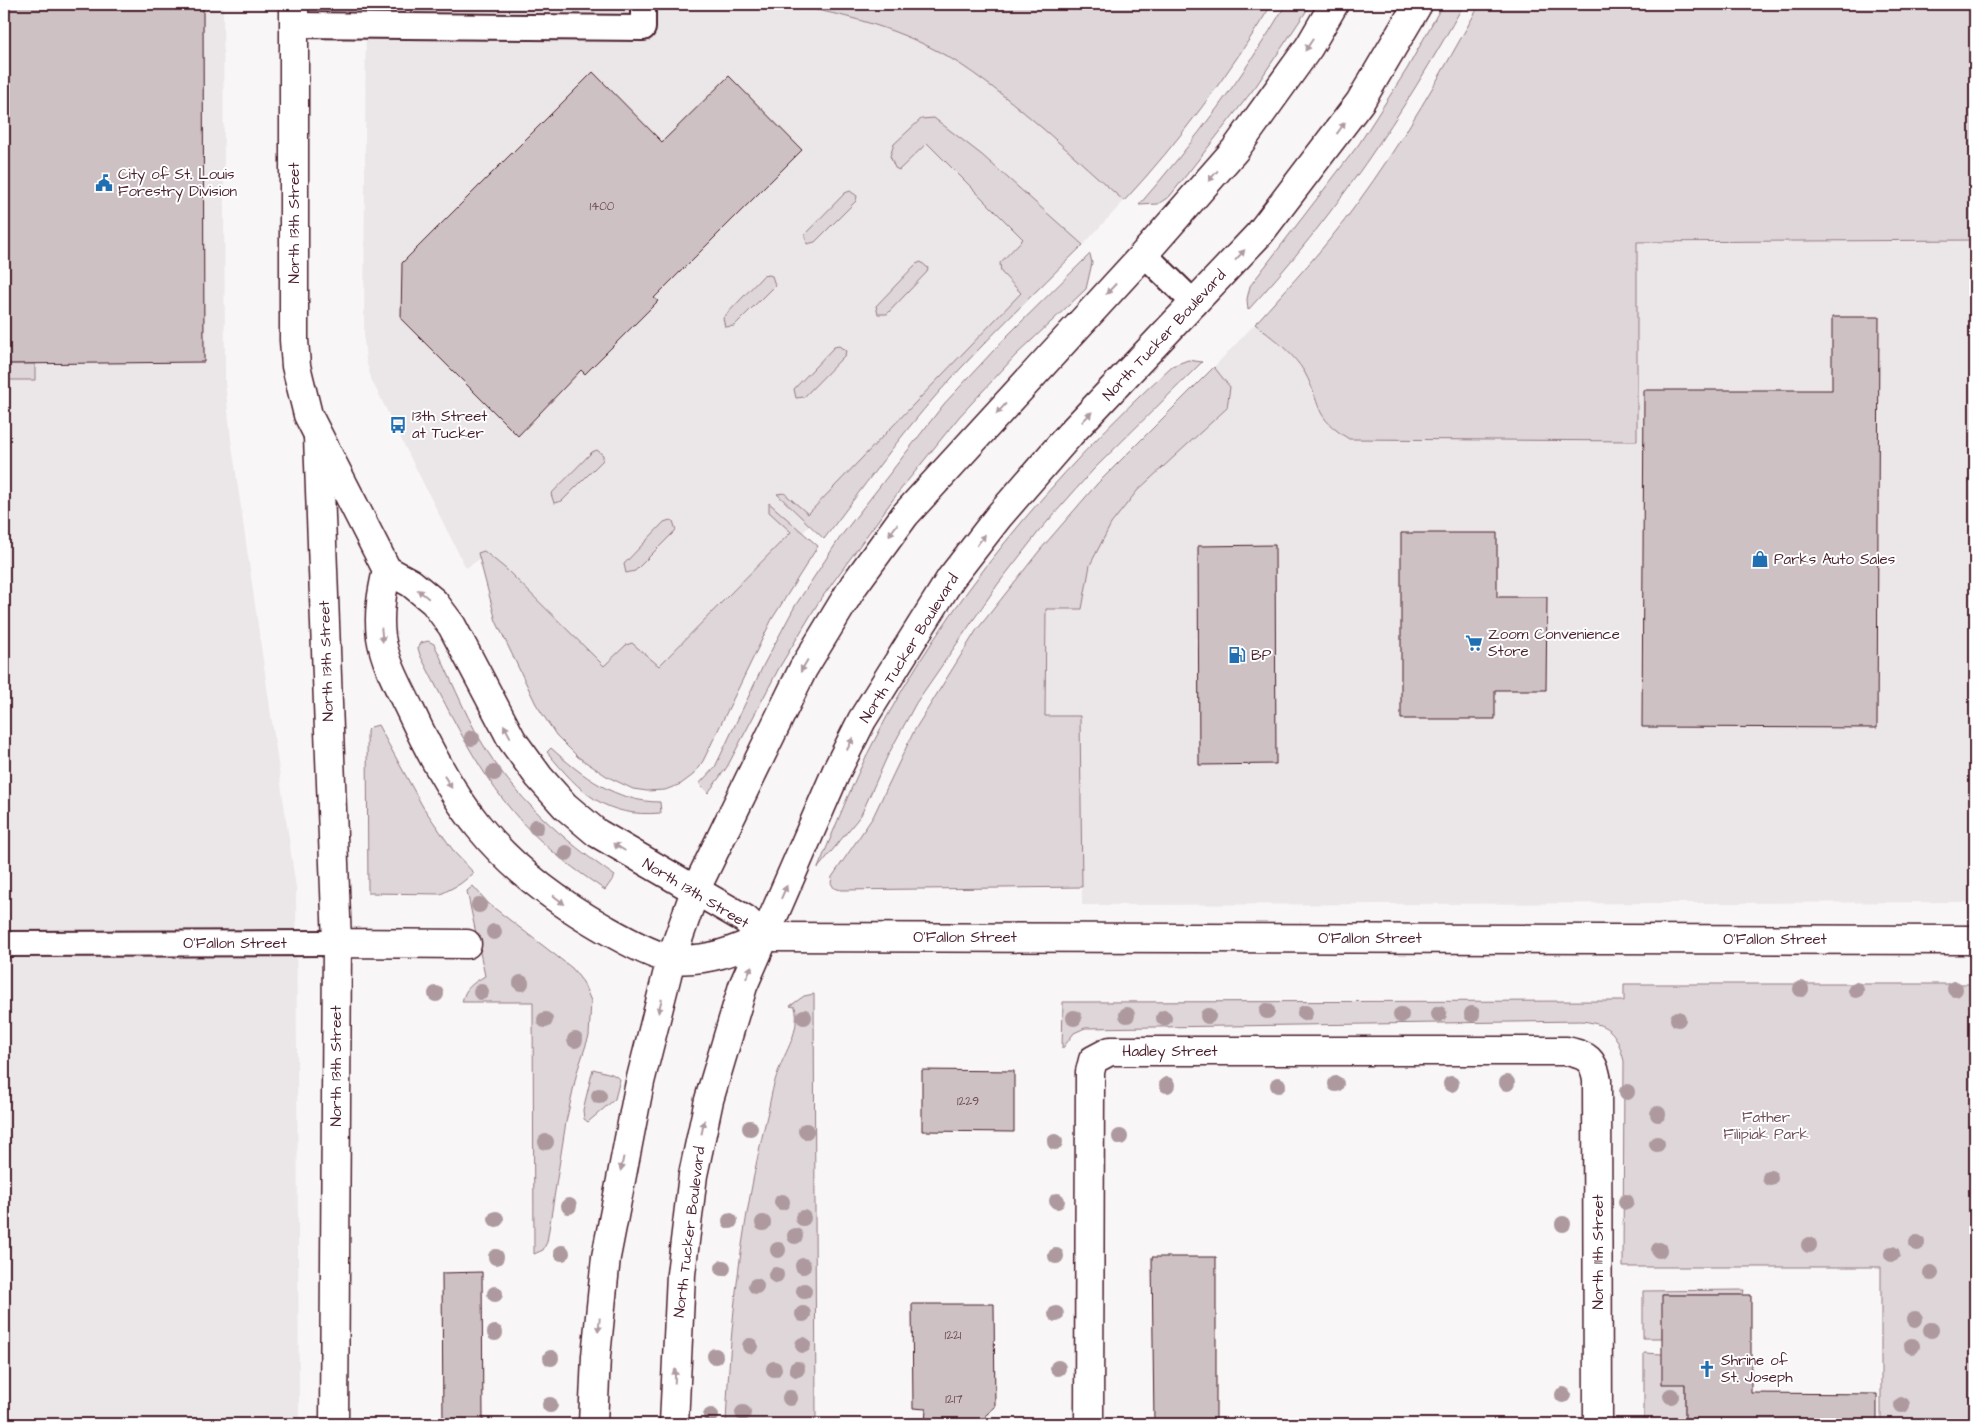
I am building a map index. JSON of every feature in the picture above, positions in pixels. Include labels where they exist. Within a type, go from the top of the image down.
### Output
[{"type":"main road","points":[[593,1424],[596,1356],[606,1257],[640,1082],[671,959],[695,891],[802,669],[854,584],[904,514],[1144,254],[1235,150],[1308,47],[1334,4]]},
{"type":"main road","name":"North Tucker Boulevard","points":[[674,1424],[681,1274],[693,1175],[724,1042],[743,986],[764,937],[837,770],[862,720],[951,578],[1000,516],[1070,434],[1195,304],[1260,233],[1310,170],[1360,102],[1418,4]]},
{"type":"main road","name":"North 13th Street","points":[[294,15],[294,340],[301,391],[318,437],[387,570],[410,583],[434,602],[452,626],[512,740],[539,777],[565,806],[597,832],[745,919],[764,937],[734,951],[697,959],[671,959],[626,941],[562,903],[516,865],[479,828],[448,782],[419,730],[389,668],[381,638],[380,600],[387,570]]},
{"type":"main road","name":"North 13th Street","points":[[318,437],[337,943],[334,1424]]},
{"type":"main road","name":"O'Fallon Street","points":[[764,937],[1975,940]]},
{"type":"main road","name":"O'Fallon Street","points":[[337,943],[467,944]]},
{"type":"main road","name":"Hadley Street","points":[[1089,1424],[1090,1072],[1093,1060],[1101,1054],[1110,1051],[1568,1051],[1584,1055],[1594,1065],[1597,1080]]},
{"type":"main road","name":"North 11th Street","points":[[1597,1080],[1598,1424]]},
{"type":"lane","points":[[294,15],[643,28],[643,4]]},
{"type":"lane","points":[[1144,254],[1195,304]]},
{"type":"lane","name":"O'Fallon Street","points":[[4,944],[337,943]]},
{"type":"shaded area","points":[[4,4],[223,4],[225,383],[231,439],[296,888],[299,1424],[4,1424]]},
{"type":"shaded area","points":[[366,4],[884,4],[1149,174],[1083,245],[998,330],[634,708],[480,559],[466,568],[372,381],[366,360],[364,340]]},
{"type":"shaded area","points":[[1975,240],[1975,902],[1082,905],[1080,716],[1045,716],[1046,609],[1082,609],[1090,565],[1111,524],[1137,491],[1227,408],[1230,386],[1214,367],[1255,324],[1289,352],[1305,373],[1319,411],[1327,423],[1637,441],[1637,243]]},
{"type":"green space","points":[[782,4],[1272,4],[1203,106],[1165,155],[1124,201],[1012,103],[952,59],[906,36],[882,27],[833,13]]},
{"type":"green space","points":[[1286,4],[1311,4],[1256,86],[1170,196],[1158,204],[1139,205],[1236,83]]},
{"type":"green space","points":[[1443,4],[1464,4],[1392,125],[1338,201],[1279,275],[1248,310],[1247,299],[1250,286],[1359,144],[1407,69]]},
{"type":"green space","points":[[1480,4],[1975,4],[1975,240],[1637,242],[1637,441],[1349,439],[1337,431],[1323,416],[1305,373],[1295,358],[1255,324],[1332,236],[1373,181],[1421,106]]},
{"type":"green space","points":[[934,118],[982,155],[1083,245],[992,336],[924,409],[824,539],[777,494],[784,493],[808,514],[1021,293],[1001,272],[1000,263],[1023,239],[927,143],[899,170],[895,168],[890,156],[894,144],[921,119]]},
{"type":"green space","points":[[850,191],[857,196],[856,201],[815,242],[807,244],[805,234],[845,193]]},
{"type":"green space","points":[[1090,254],[1092,263],[1086,289],[1015,356],[959,417],[897,494],[818,603],[779,668],[727,767],[708,793],[699,784],[715,767],[764,664],[795,606],[841,536],[944,404],[1007,336]]},
{"type":"green space","points":[[921,262],[928,268],[927,272],[887,314],[878,314],[876,306],[916,264]]},
{"type":"green space","points":[[763,276],[772,276],[775,285],[734,326],[725,327],[723,318]]},
{"type":"green space","points":[[839,346],[846,351],[845,355],[804,397],[796,398],[794,389],[834,347]]},
{"type":"green space","points":[[1188,360],[1202,362],[1093,470],[1040,530],[998,584],[916,703],[887,757],[861,815],[818,868],[851,789],[873,743],[902,690],[934,639],[969,590],[1045,495],[1086,450],[1172,366]]},
{"type":"green space","points":[[4,364],[35,364],[35,380],[4,380]]},
{"type":"green space","points":[[1214,367],[1230,387],[1227,408],[1137,491],[1111,524],[1090,565],[1082,609],[1046,609],[1045,716],[1080,716],[1082,887],[841,890],[834,888],[831,883],[832,877],[873,817],[914,731],[976,631],[1040,550],[1097,484]]},
{"type":"green space","points":[[597,450],[603,455],[603,460],[562,501],[554,503],[551,494],[592,452]]},
{"type":"green space","points":[[769,503],[818,546],[772,619],[703,761],[693,775],[681,784],[665,790],[647,791],[633,789],[608,777],[578,757],[556,735],[536,704],[496,621],[478,553],[484,551],[506,569],[604,666],[626,645],[632,643],[659,666],[791,532],[769,512]]},
{"type":"green space","points":[[673,521],[676,530],[635,571],[626,573],[624,564],[664,522]]},
{"type":"green space","points":[[428,641],[434,644],[481,741],[508,780],[540,816],[615,876],[605,890],[564,861],[542,842],[504,801],[459,730],[420,655],[418,648],[421,643]]},
{"type":"green space","points":[[378,725],[423,807],[455,853],[474,873],[460,884],[441,894],[368,893],[367,731],[371,727]]},
{"type":"green space","points":[[551,748],[601,786],[629,798],[660,802],[661,813],[624,811],[609,807],[596,800],[583,791],[559,767],[547,752]]},
{"type":"green space","points":[[473,886],[489,904],[572,968],[583,982],[591,1001],[589,1036],[577,1072],[566,1122],[547,1242],[543,1250],[534,1254],[533,1002],[462,1002],[470,986],[485,976],[467,891]]},
{"type":"green space","name":"Father Filipiak Park","points":[[1624,984],[1975,984],[1975,1424],[1881,1424],[1881,1267],[1623,1267],[1624,1061],[1619,1044],[1612,1032],[1600,1025],[1582,1021],[1085,1028],[1074,1033],[1062,1049],[1063,1002],[1624,1001]]},
{"type":"green space","points":[[814,994],[816,1424],[726,1424],[734,1309],[750,1195],[774,1084],[796,1024],[795,1007],[790,1006],[804,996]]},
{"type":"green space","points":[[593,1069],[612,1074],[620,1079],[615,1099],[588,1122],[584,1119],[583,1110]]},
{"type":"green space","points":[[1744,1290],[1743,1295],[1663,1295],[1662,1338],[1643,1338],[1643,1291]]},
{"type":"green space","points":[[1644,1353],[1662,1354],[1685,1384],[1685,1424],[1644,1424]]},
{"type":"building","name":"City of St. Louis Forestry Division","points":[[4,4],[203,4],[204,362],[4,364]]},
{"type":"building","points":[[593,72],[662,142],[729,76],[802,150],[654,298],[658,301],[585,374],[581,370],[518,436],[401,319],[402,263]]},
{"type":"building","name":"Parks Auto Sales","points":[[1832,317],[1879,317],[1877,728],[1642,727],[1644,390],[1832,390]]},
{"type":"building","name":"Zoom Convenience Store","points":[[1401,533],[1497,533],[1497,597],[1547,597],[1546,690],[1495,690],[1495,719],[1401,719]]},
{"type":"building","name":"BP","points":[[1275,545],[1276,764],[1199,765],[1198,546]]},
{"type":"building","points":[[922,1070],[1014,1071],[1014,1132],[922,1131]]},
{"type":"building","points":[[1152,1257],[1216,1257],[1216,1424],[1154,1424]]},
{"type":"building","points":[[482,1272],[483,1424],[443,1424],[442,1273]]},
{"type":"building","name":"Shrine of St. Joseph","points":[[1662,1295],[1751,1295],[1751,1393],[1877,1394],[1877,1424],[1685,1424],[1685,1384],[1662,1384]]},
{"type":"building","points":[[912,1304],[994,1304],[995,1407],[986,1415],[985,1424],[925,1424],[926,1409],[913,1408]]},
{"type":"place","name":"City of St. Louis Forestry Division","points":[[104,183]]},
{"type":"place","name":"13th Street at Tucker","points":[[398,425]]},
{"type":"place","name":"Parks Auto Sales","points":[[1760,559]]},
{"type":"place","name":"Zoom Convenience Store","points":[[1474,643]]},
{"type":"place","name":"BP","points":[[1237,655]]},
{"type":"place","name":"Shrine of St. Joseph","points":[[1707,1369]]}]
